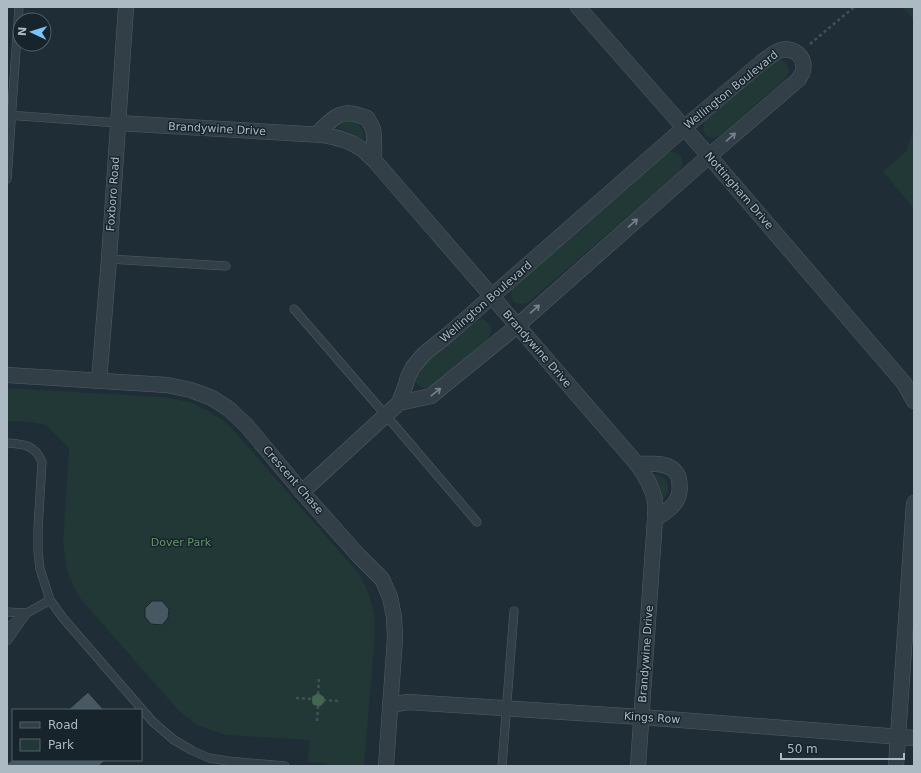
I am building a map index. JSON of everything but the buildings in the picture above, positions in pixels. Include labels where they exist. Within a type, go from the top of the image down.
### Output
[{"type":"street","name":"Foxboro Road","points":[[99,381],[126,7]]},
{"type":"street","name":"Nottingham Drive","points":[[578,7],[898,375],[914,401]]},
{"type":"street","name":"Wellington Boulevard","points":[[302,492],[399,403],[413,367],[424,354],[492,297],[684,128],[762,62],[782,49],[792,50],[799,55],[803,63],[803,71],[799,79],[709,156],[517,326],[431,396],[399,403]]},
{"type":"street","points":[[317,134],[327,123],[335,117],[343,114],[351,112],[367,118],[373,128],[374,160]]},
{"type":"street","name":"Brandywine Drive","points":[[118,123],[317,134],[346,141],[362,149],[374,160],[637,464],[650,486],[655,502],[638,766]]},
{"type":"street","points":[[898,375],[914,376]]},
{"type":"street","name":"Crescent Chase","points":[[7,376],[167,385],[191,390],[212,398],[229,409],[247,426],[302,492],[358,555],[382,579],[390,597],[394,616],[395,638],[386,766]]},
{"type":"street","points":[[637,464],[660,464],[672,468],[679,477],[681,487],[678,500],[670,509],[655,519]]},
{"type":"street","points":[[896,766],[914,503]]},
{"type":"street","name":"Kings Row","points":[[390,705],[408,702],[506,708],[914,738]]},
{"type":"lane","points":[[7,179],[9,115],[19,7]]},
{"type":"lane","points":[[9,115],[118,123]]},
{"type":"lane","points":[[109,259],[226,266]]},
{"type":"lane","points":[[294,309],[477,522]]},
{"type":"lane","points":[[7,443],[22,444],[30,447],[39,454],[42,462],[38,551],[40,569],[50,600],[63,618],[141,709]]},
{"type":"lane","points":[[7,624],[50,600]]},
{"type":"lane","points":[[502,766],[514,611]]},
{"type":"lane","points":[[7,612],[27,613]]},
{"type":"lane","points":[[7,616],[27,613]]},
{"type":"lane","points":[[7,620],[27,613]]},
{"type":"lane","points":[[7,628],[27,613]]},
{"type":"lane","points":[[7,641],[27,613]]},
{"type":"lane","points":[[142,710],[152,722],[174,740],[192,751],[209,758],[285,766]]},
{"type":"path","points":[[808,45],[854,7]]},
{"type":"path","points":[[318,694],[319,678]]},
{"type":"path","points":[[313,699],[316,694],[318,694]]},
{"type":"path","points":[[318,694],[322,695],[324,699],[323,702],[318,705]]},
{"type":"path","points":[[296,698],[313,699]]},
{"type":"path","points":[[313,699],[314,703],[318,705]]},
{"type":"path","points":[[323,700],[339,701]]},
{"type":"path","points":[[316,721],[318,705]]},
{"type":"green space","points":[[902,7],[914,7],[914,20]]},
{"type":"green space","points":[[775,59],[779,59],[788,65],[789,68],[785,79],[720,135],[711,138],[708,137],[703,127],[706,118]]},
{"type":"green space","points":[[352,121],[358,124],[363,130],[363,139],[339,128],[339,126],[344,123]]},
{"type":"green space","points":[[914,128],[914,209],[883,171],[906,152]]},
{"type":"green space","points":[[668,152],[677,153],[681,158],[682,164],[679,172],[529,302],[521,304],[514,302],[511,296],[512,288]]},
{"type":"green space","points":[[477,319],[485,320],[490,325],[491,332],[487,339],[432,386],[422,388],[418,385],[415,381],[418,369]]},
{"type":"green space","name":"Dover Park","points":[[7,388],[162,397],[190,402],[210,412],[229,425],[359,574],[369,594],[374,613],[375,632],[364,766],[327,766],[327,763],[308,762],[310,740],[226,735],[197,725],[179,711],[79,597],[67,571],[63,542],[69,448],[46,425],[31,422],[7,421]]},
{"type":"green space","points":[[654,474],[664,478],[668,484],[667,493],[661,501],[652,476]]}]
